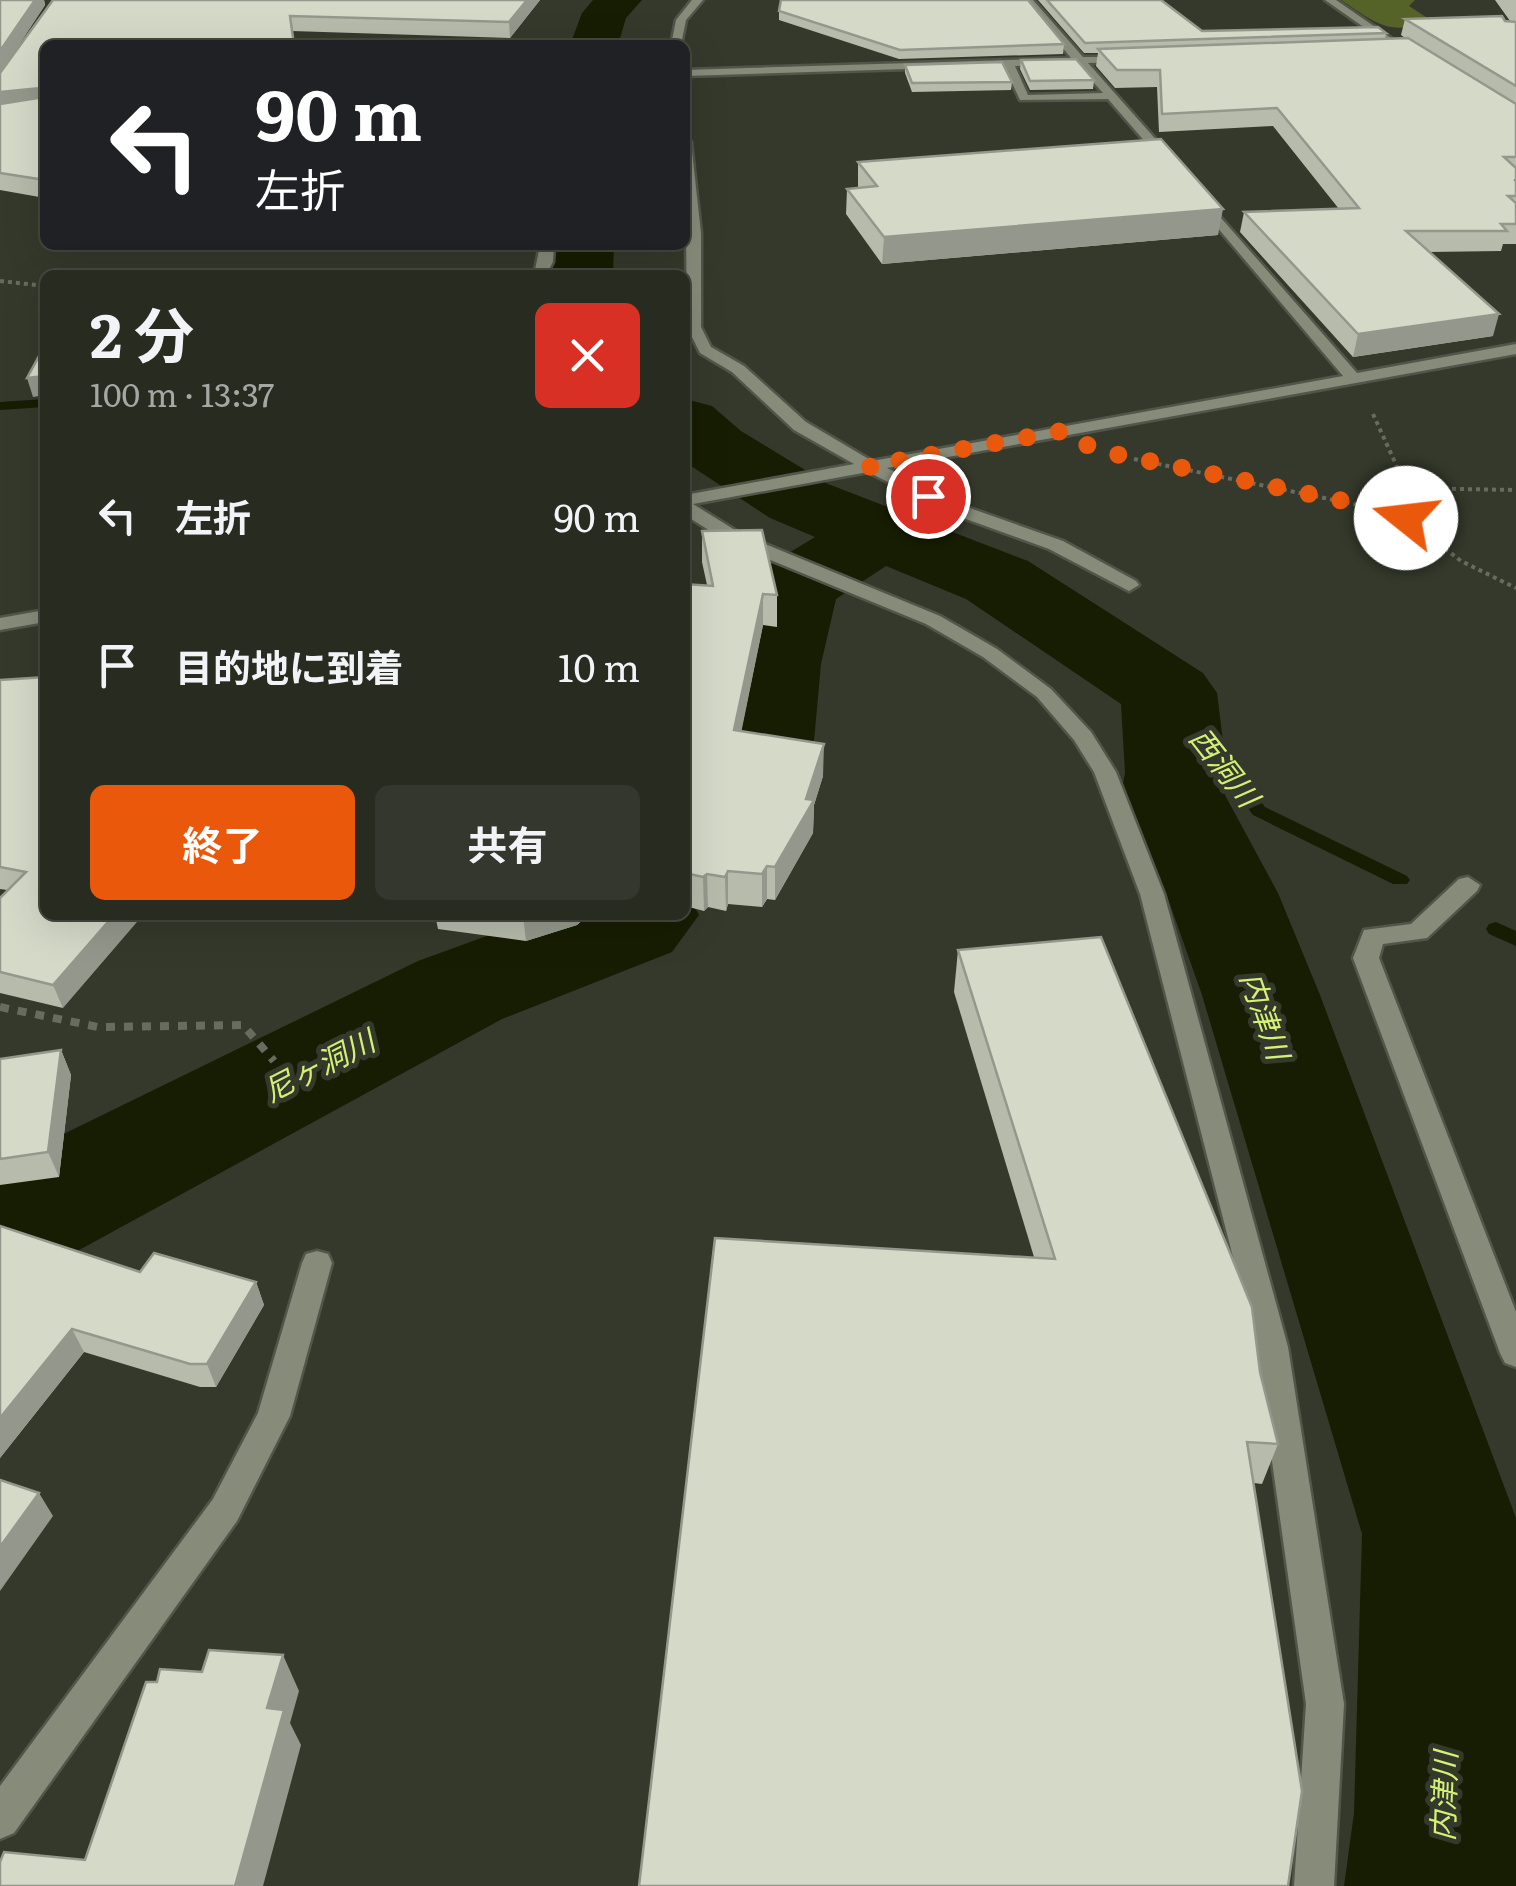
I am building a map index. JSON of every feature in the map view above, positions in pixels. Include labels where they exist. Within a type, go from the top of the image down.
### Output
[{"type":"street","points":[[676,40],[684,12],[698,0]]},
{"type":"street","points":[[1028,0],[1076,60],[1114,96],[1176,170]]},
{"type":"street","points":[[1330,0],[1415,55]]},
{"type":"street","points":[[1383,50],[1402,49]]},
{"type":"street","points":[[690,73],[1153,58]]},
{"type":"street","points":[[1008,63],[1024,98],[1114,96]]},
{"type":"street","points":[[1189,185],[1348,378]]},
{"type":"street","points":[[690,193],[694,327],[705,350],[738,369],[800,426],[869,466],[958,510],[1056,545],[1130,585]]},
{"type":"street","points":[[690,503],[869,466],[1516,349]]},
{"type":"street","points":[[690,507],[736,539],[933,620],[990,653],[1044,692],[1083,737],[1105,772],[1152,894],[1272,1347],[1325,1704],[1314,1886]]},
{"type":"street","points":[[0,624],[40,617]]},
{"type":"street","points":[[1468,885],[1418,932],[1373,936],[1366,958],[1516,1353]]},
{"type":"street","points":[[0,1820],[226,1510],[274,1416],[317,1263]]},
{"type":"path","points":[[0,281],[40,285]]},
{"type":"path","points":[[1348,378],[1368,403],[1404,488],[1410,508],[1406,518],[1461,561],[1516,588]]},
{"type":"path","points":[[1062,431],[1078,442],[1178,470],[1407,514]]},
{"type":"path","points":[[1404,488],[1516,490]]},
{"type":"path","points":[[0,1007],[98,1027],[243,1025],[274,1062]]},
{"type":"green space","points":[[1341,0],[1415,0],[1409,6],[1429,19],[1404,27],[1383,25]]},
{"type":"building","points":[[0,0],[35,0],[0,51]]},
{"type":"building","points":[[53,0],[527,0],[509,22],[290,16],[293,40],[40,40],[40,88],[0,92],[0,73]]},
{"type":"building","points":[[781,0],[1028,0],[1064,44],[900,50],[779,11]]},
{"type":"building","points":[[1047,0],[1161,0],[1202,31],[1378,27],[1386,33],[1085,43]]},
{"type":"building","points":[[1502,16],[1505,21],[1516,22],[1516,86],[1405,19]]},
{"type":"building","points":[[1408,38],[1516,104],[1516,157],[1504,157],[1516,168],[1516,196],[1508,196],[1516,203],[1516,224],[1501,224],[1507,231],[1406,231],[1499,314],[1358,334],[1244,212],[1359,208],[1277,108],[1162,114],[1160,70],[1117,70],[1098,49]]},
{"type":"building","points":[[1076,59],[1094,80],[1030,81],[1021,60]]},
{"type":"building","points":[[1002,62],[1012,82],[912,83],[905,65]]},
{"type":"building","points":[[40,98],[40,179],[0,173],[0,104]]},
{"type":"building","points":[[1161,139],[1223,209],[884,237],[847,189],[877,186],[858,162]]},
{"type":"building","points":[[40,354],[40,377],[27,378]]},
{"type":"building","points":[[762,530],[777,595],[763,594],[734,730],[824,744],[806,799],[814,800],[775,867],[767,866],[762,874],[728,871],[725,877],[690,874],[690,584],[713,586],[702,531]]},
{"type":"building","points":[[40,677],[40,920],[110,920],[53,985],[0,972],[0,898],[26,872],[0,867],[0,680]]},
{"type":"building","points":[[1101,937],[1252,1307],[1260,1372],[1278,1444],[1247,1442],[1302,1791],[1288,1886],[639,1886],[715,1238],[1055,1259],[958,950]]},
{"type":"building","points":[[61,1050],[48,1152],[0,1159],[0,1059]]},
{"type":"building","points":[[0,1226],[140,1272],[154,1253],[256,1282],[207,1364],[190,1364],[72,1329],[0,1418]]},
{"type":"building","points":[[0,1480],[39,1493],[0,1547]]},
{"type":"building","points":[[209,1650],[283,1655],[267,1708],[284,1710],[235,1886],[0,1886],[4,1852],[85,1860],[146,1682],[157,1682],[160,1669],[202,1672]]},
{"type":"waterway","name":"内津川","points":[[596,40],[605,13],[620,0]]},
{"type":"waterway","name":"内津川","points":[[581,270],[583,250]]},
{"type":"waterway","points":[[0,406],[40,403]]},
{"type":"waterway","name":"内津川","points":[[690,426],[714,447],[799,501],[997,580],[1169,693],[1176,773],[1173,795],[1222,893],[1261,995],[1273,1041],[1323,1169],[1442,1534],[1444,1813],[1437,1886]]},
{"type":"waterway","name":"尼ヶ洞川","points":[[690,867],[761,763],[774,664],[795,587],[878,534]]},
{"type":"waterway","name":"西洞川","points":[[1169,693],[1259,811],[1400,880]]},
{"type":"waterway","name":"尼ヶ洞川","points":[[0,1228],[460,990],[638,920]]},
{"type":"waterway","name":"西洞川","points":[[1496,929],[1516,939]]},
{"type":"route","points":[[928,496],[869,466],[1062,431],[1078,442],[1178,470],[1407,514],[1406,518]]}]
